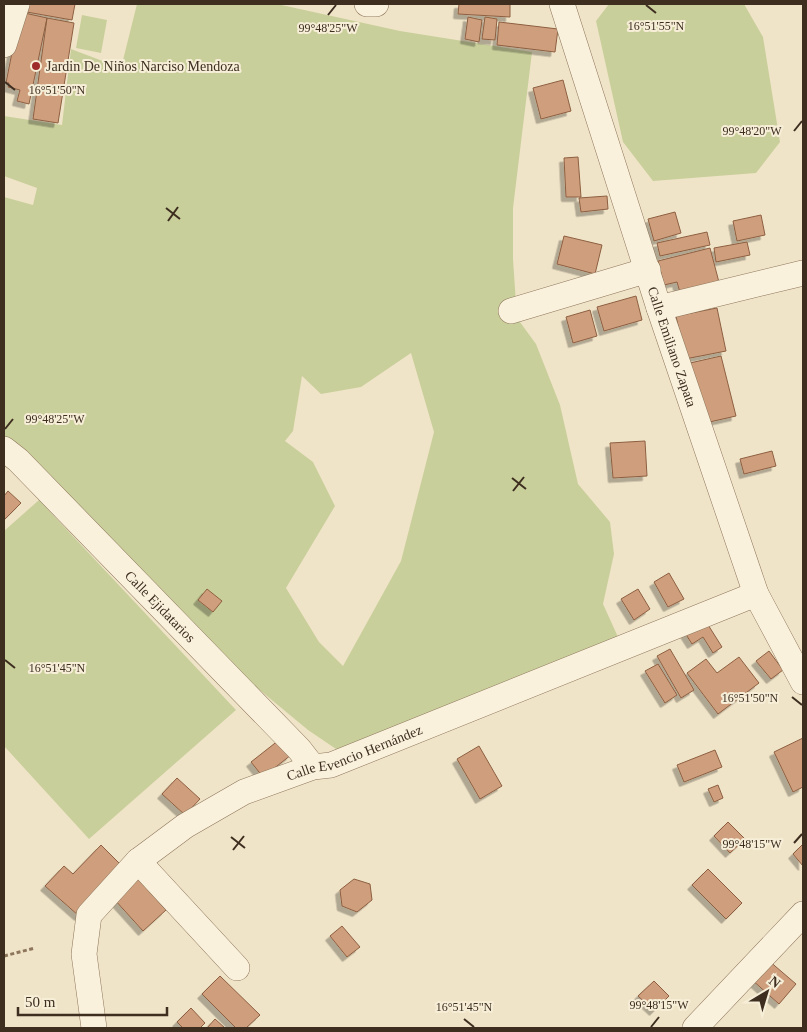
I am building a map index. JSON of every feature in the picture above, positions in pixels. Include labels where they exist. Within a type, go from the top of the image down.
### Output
[{"type":"street","points":[[4,45],[17,4]]},
{"type":"street","points":[[367,4],[376,4]]},
{"type":"street","name":"Calle Emiliano Zapata","points":[[562,4],[659,308],[756,594],[803,682]]},
{"type":"street","points":[[511,311],[648,270]]},
{"type":"street","points":[[659,308],[803,272]]},
{"type":"street","name":"Calle Ejidatarios","points":[[4,449],[25,467],[299,749],[313,767]]},
{"type":"street","name":"Calle Evencio Hernández","points":[[94,1028],[84,954],[89,916],[138,861],[185,826],[244,792],[313,767],[331,764],[756,594]]},
{"type":"street","points":[[138,861],[237,968]]},
{"type":"street","points":[[695,1028],[803,914]]},
{"type":"path","points":[[4,956],[35,948]]},
{"type":"green space","points":[[137,4],[277,4],[400,31],[532,52],[513,208],[513,259],[517,318],[536,344],[560,405],[578,484],[610,522],[614,554],[603,604],[618,637],[339,751],[308,730],[227,663],[4,440],[4,197],[33,205],[37,188],[4,176],[4,116],[62,125],[71,49],[121,68]],"holes":[[[411,353],[434,432],[401,561],[343,666],[319,642],[286,588],[335,506],[313,462],[285,441],[293,431],[302,376],[321,394],[361,387]]]},
{"type":"green space","points":[[609,4],[744,4],[763,37],[780,142],[756,173],[653,181],[623,142],[596,21]]},
{"type":"green space","points":[[82,15],[107,20],[101,53],[76,48]]},
{"type":"green space","points":[[39,500],[236,710],[89,839],[4,746],[4,531]]},
{"type":"building","points":[[22,4],[75,4],[72,20],[21,11]]},
{"type":"building","points":[[459,4],[510,4],[510,17],[458,14]]},
{"type":"building","points":[[20,12],[47,18],[29,104],[17,101],[20,90],[8,87],[9,83],[6,83]]},
{"type":"building","points":[[468,17],[482,20],[479,42],[465,39]]},
{"type":"building","points":[[485,17],[497,19],[495,40],[482,39]]},
{"type":"building","points":[[47,18],[74,23],[58,123],[33,119]]},
{"type":"building","points":[[499,22],[558,29],[555,52],[497,45]]},
{"type":"building","points":[[563,80],[571,111],[541,119],[533,88]]},
{"type":"building","points":[[578,157],[581,197],[566,197],[564,158]]},
{"type":"building","points":[[607,196],[608,209],[581,212],[579,198]]},
{"type":"building","points":[[675,212],[681,233],[654,241],[648,219]]},
{"type":"building","points":[[761,215],[765,235],[737,241],[733,221]]},
{"type":"building","points":[[707,232],[710,245],[660,256],[657,243]]},
{"type":"building","points":[[564,236],[602,245],[595,274],[557,264]]},
{"type":"building","points":[[747,242],[750,255],[716,262],[714,248]]},
{"type":"building","points":[[710,248],[720,286],[681,296],[677,282],[664,285],[658,261]]},
{"type":"building","points":[[636,296],[642,320],[604,331],[597,307]]},
{"type":"building","points":[[717,308],[726,351],[685,359],[676,316]]},
{"type":"building","points":[[590,310],[597,336],[573,343],[566,317]]},
{"type":"building","points":[[721,356],[736,416],[705,423],[690,363]]},
{"type":"building","points":[[645,441],[647,476],[613,478],[610,443]]},
{"type":"building","points":[[772,451],[776,466],[744,474],[740,459]]},
{"type":"building","points":[[8,491],[21,503],[4,520],[4,496]]},
{"type":"building","points":[[669,573],[684,599],[668,607],[654,582]]},
{"type":"building","points":[[207,589],[222,601],[213,612],[198,600]]},
{"type":"building","points":[[638,589],[650,609],[634,620],[621,599]]},
{"type":"building","points":[[705,620],[722,647],[713,653],[703,637],[692,644],[685,633]]},
{"type":"building","points":[[670,649],[694,690],[681,698],[657,656]]},
{"type":"building","points":[[769,651],[783,670],[771,679],[756,661]]},
{"type":"building","points":[[739,657],[759,683],[718,714],[687,673],[706,659],[717,673]]},
{"type":"building","points":[[658,664],[677,695],[665,703],[645,671]]},
{"type":"building","points":[[803,738],[803,787],[793,792],[774,752]]},
{"type":"building","points":[[279,740],[291,755],[263,777],[251,762]]},
{"type":"building","points":[[479,746],[502,786],[480,799],[457,759]]},
{"type":"building","points":[[715,750],[722,767],[684,782],[677,765]]},
{"type":"building","points":[[177,778],[200,799],[185,815],[162,794]]},
{"type":"building","points":[[718,785],[723,798],[714,802],[708,789]]},
{"type":"building","points":[[728,822],[745,839],[730,853],[714,836]]},
{"type":"building","points":[[803,844],[803,866],[793,854]]},
{"type":"building","points":[[101,845],[125,869],[79,916],[45,886],[64,866],[73,874]]},
{"type":"building","points":[[708,869],[742,903],[726,919],[692,885]]},
{"type":"building","points":[[137,878],[166,910],[143,931],[114,899]]},
{"type":"building","points":[[354,879],[370,884],[372,900],[357,912],[342,906],[340,890]]},
{"type":"building","points":[[342,926],[360,947],[347,957],[330,936]]},
{"type":"building","points":[[768,960],[796,984],[779,1004],[751,979]]},
{"type":"building","points":[[220,976],[260,1015],[246,1028],[236,1028],[202,994]]},
{"type":"building","points":[[654,981],[669,996],[654,1011],[638,996]]},
{"type":"building","points":[[191,1008],[205,1023],[200,1028],[183,1028],[177,1022]]},
{"type":"building","points":[[215,1019],[225,1028],[207,1028]]},
{"type":"place","name":"Jardin De Niños Narciso Mendoza","points":[[36,66]]}]
